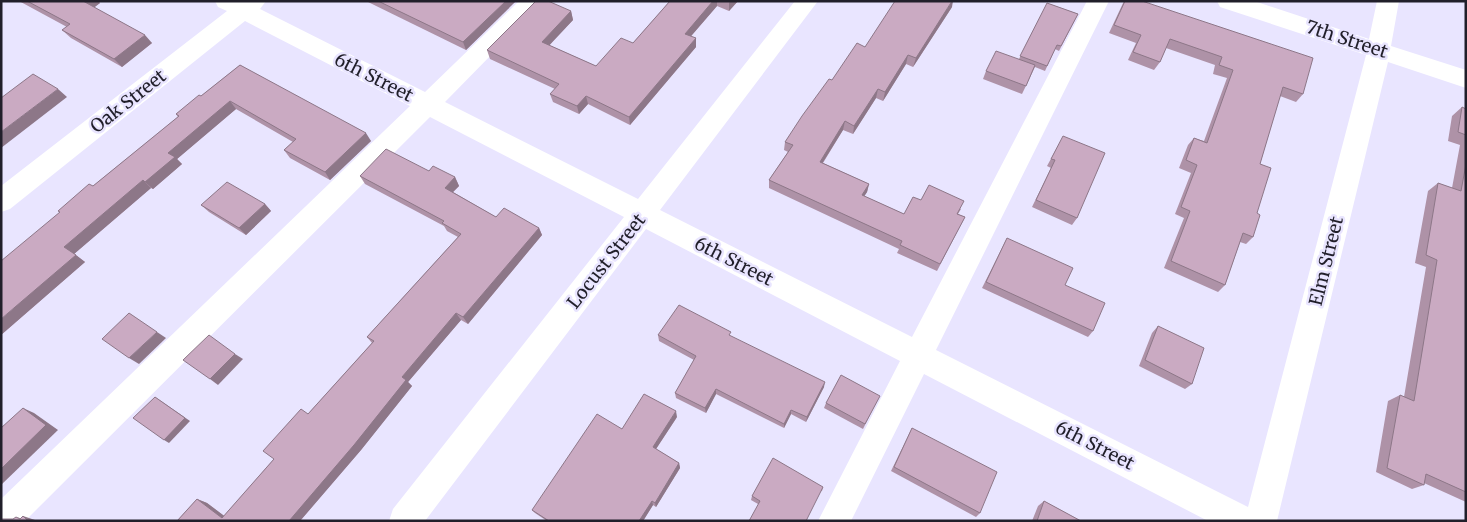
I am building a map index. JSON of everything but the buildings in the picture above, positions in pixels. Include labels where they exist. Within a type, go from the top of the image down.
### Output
[{"type":"street","points":[[2,521],[533,1]]},
{"type":"street","name":"Locust Street","points":[[405,521],[806,1]]},
{"type":"street","points":[[834,521],[1098,1]]},
{"type":"street","name":"7th Street","points":[[1228,1],[1466,79]]},
{"type":"street","name":"Elm Street","points":[[1261,521],[1379,50],[1388,1]]},
{"type":"street","name":"6th Street","points":[[242,4],[427,104],[1242,521]]},
{"type":"street","name":"Oak Street","points":[[1,201],[242,4]]}]
